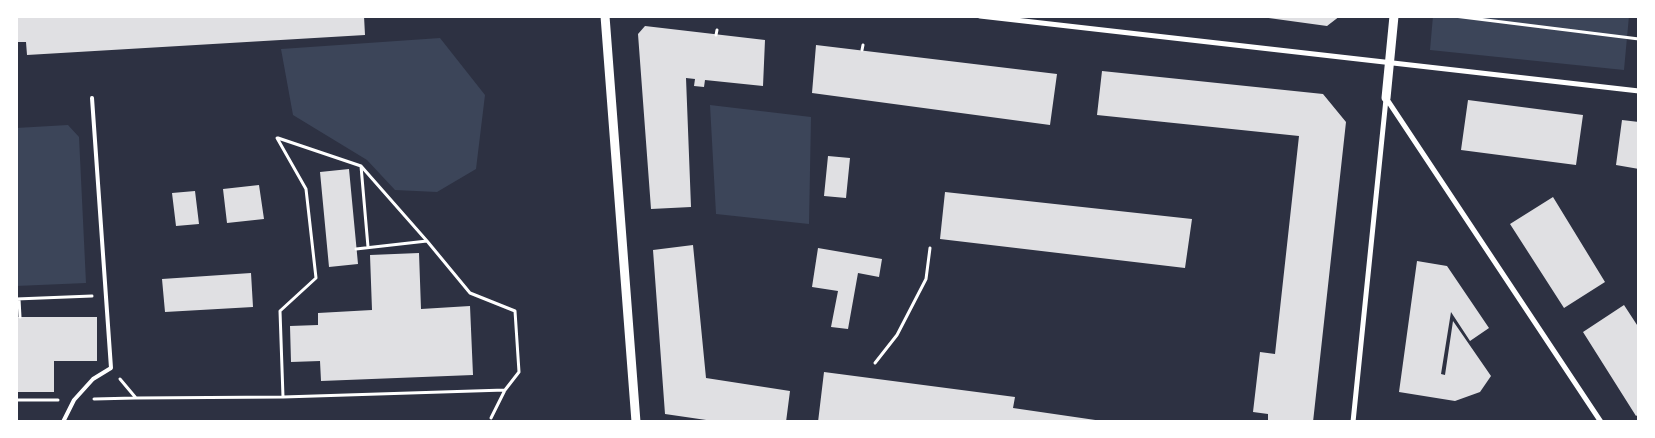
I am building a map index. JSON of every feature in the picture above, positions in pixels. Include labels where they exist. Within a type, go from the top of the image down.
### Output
[{"type":"street","points":[[605,16],[636,422]]},
{"type":"street","points":[[980,16],[1639,91]]},
{"type":"street","points":[[1353,422],[1394,16]]},
{"type":"street","points":[[1386,98],[1601,422]]},
{"type":"lane","points":[[63,422],[74,400],[93,379],[111,368],[92,98]]},
{"type":"path","points":[[1454,16],[1639,39]]},
{"type":"path","points":[[716,35],[717,30]]},
{"type":"path","points":[[862,50],[863,45]]},
{"type":"path","points":[[283,397],[280,311],[316,278],[306,189],[277,138],[361,166],[470,292],[515,311],[519,372],[505,390],[491,418]]},
{"type":"path","points":[[361,166],[368,247]]},
{"type":"path","points":[[356,249],[427,241]]},
{"type":"path","points":[[875,363],[898,335],[926,279],[930,248]]},
{"type":"path","points":[[20,317],[18,299],[106,296]]},
{"type":"path","points":[[111,368],[136,398],[283,397],[505,390]]},
{"type":"shaded area","points":[[1433,16],[1629,16],[1624,70],[1430,50]]},
{"type":"shaded area","points":[[440,38],[485,95],[476,169],[437,192],[395,190],[367,160],[293,115],[281,49]]},
{"type":"shaded area","points":[[710,105],[811,117],[809,224],[716,214]]},
{"type":"shaded area","points":[[68,125],[79,137],[86,283],[16,286],[16,128]]},
{"type":"building","points":[[16,16],[364,16],[365,35],[27,55],[26,42],[16,42]]},
{"type":"building","points":[[1254,16],[1340,16],[1327,26]]},
{"type":"building","points":[[645,26],[765,40],[763,86],[705,80],[704,87],[694,86],[695,79],[686,78],[691,207],[651,209],[638,34]]},
{"type":"building","points":[[816,45],[1057,74],[1050,125],[812,93]]},
{"type":"building","points":[[1102,71],[1323,94],[1346,122],[1313,422],[1268,422],[1268,414],[1253,412],[1260,352],[1275,354],[1299,136],[1097,115]]},
{"type":"building","points":[[1468,100],[1583,115],[1576,165],[1461,150]]},
{"type":"building","points":[[1622,120],[1639,122],[1639,169],[1616,165]]},
{"type":"building","points":[[828,156],[850,158],[846,198],[824,196]]},
{"type":"building","points":[[349,169],[358,264],[329,267],[320,172]]},
{"type":"building","points":[[259,185],[264,219],[227,223],[223,189]]},
{"type":"building","points":[[195,191],[199,224],[176,226],[172,193]]},
{"type":"building","points":[[945,192],[1192,219],[1185,268],[940,239]]},
{"type":"building","points":[[1553,197],[1605,282],[1564,308],[1510,224]]},
{"type":"building","points":[[693,245],[706,378],[790,391],[786,422],[720,422],[665,414],[653,250]]},
{"type":"building","points":[[818,248],[882,259],[879,277],[858,273],[848,329],[831,327],[838,291],[812,287]]},
{"type":"building","points":[[419,253],[421,309],[470,306],[473,375],[321,381],[320,361],[291,362],[290,326],[318,325],[318,313],[372,310],[370,255]]},
{"type":"building","points":[[1417,261],[1447,266],[1489,328],[1470,341],[1451,312],[1441,374],[1445,375],[1453,321],[1491,376],[1480,392],[1455,401],[1399,392]]},
{"type":"building","points":[[251,273],[253,307],[165,312],[162,279]]},
{"type":"building","points":[[1624,305],[1639,328],[1639,414],[1636,416],[1583,332]]},
{"type":"building","points":[[16,317],[97,317],[97,361],[54,361],[54,392],[16,392]]},
{"type":"building","points":[[824,372],[1015,397],[1013,408],[1109,422],[818,422]]}]
